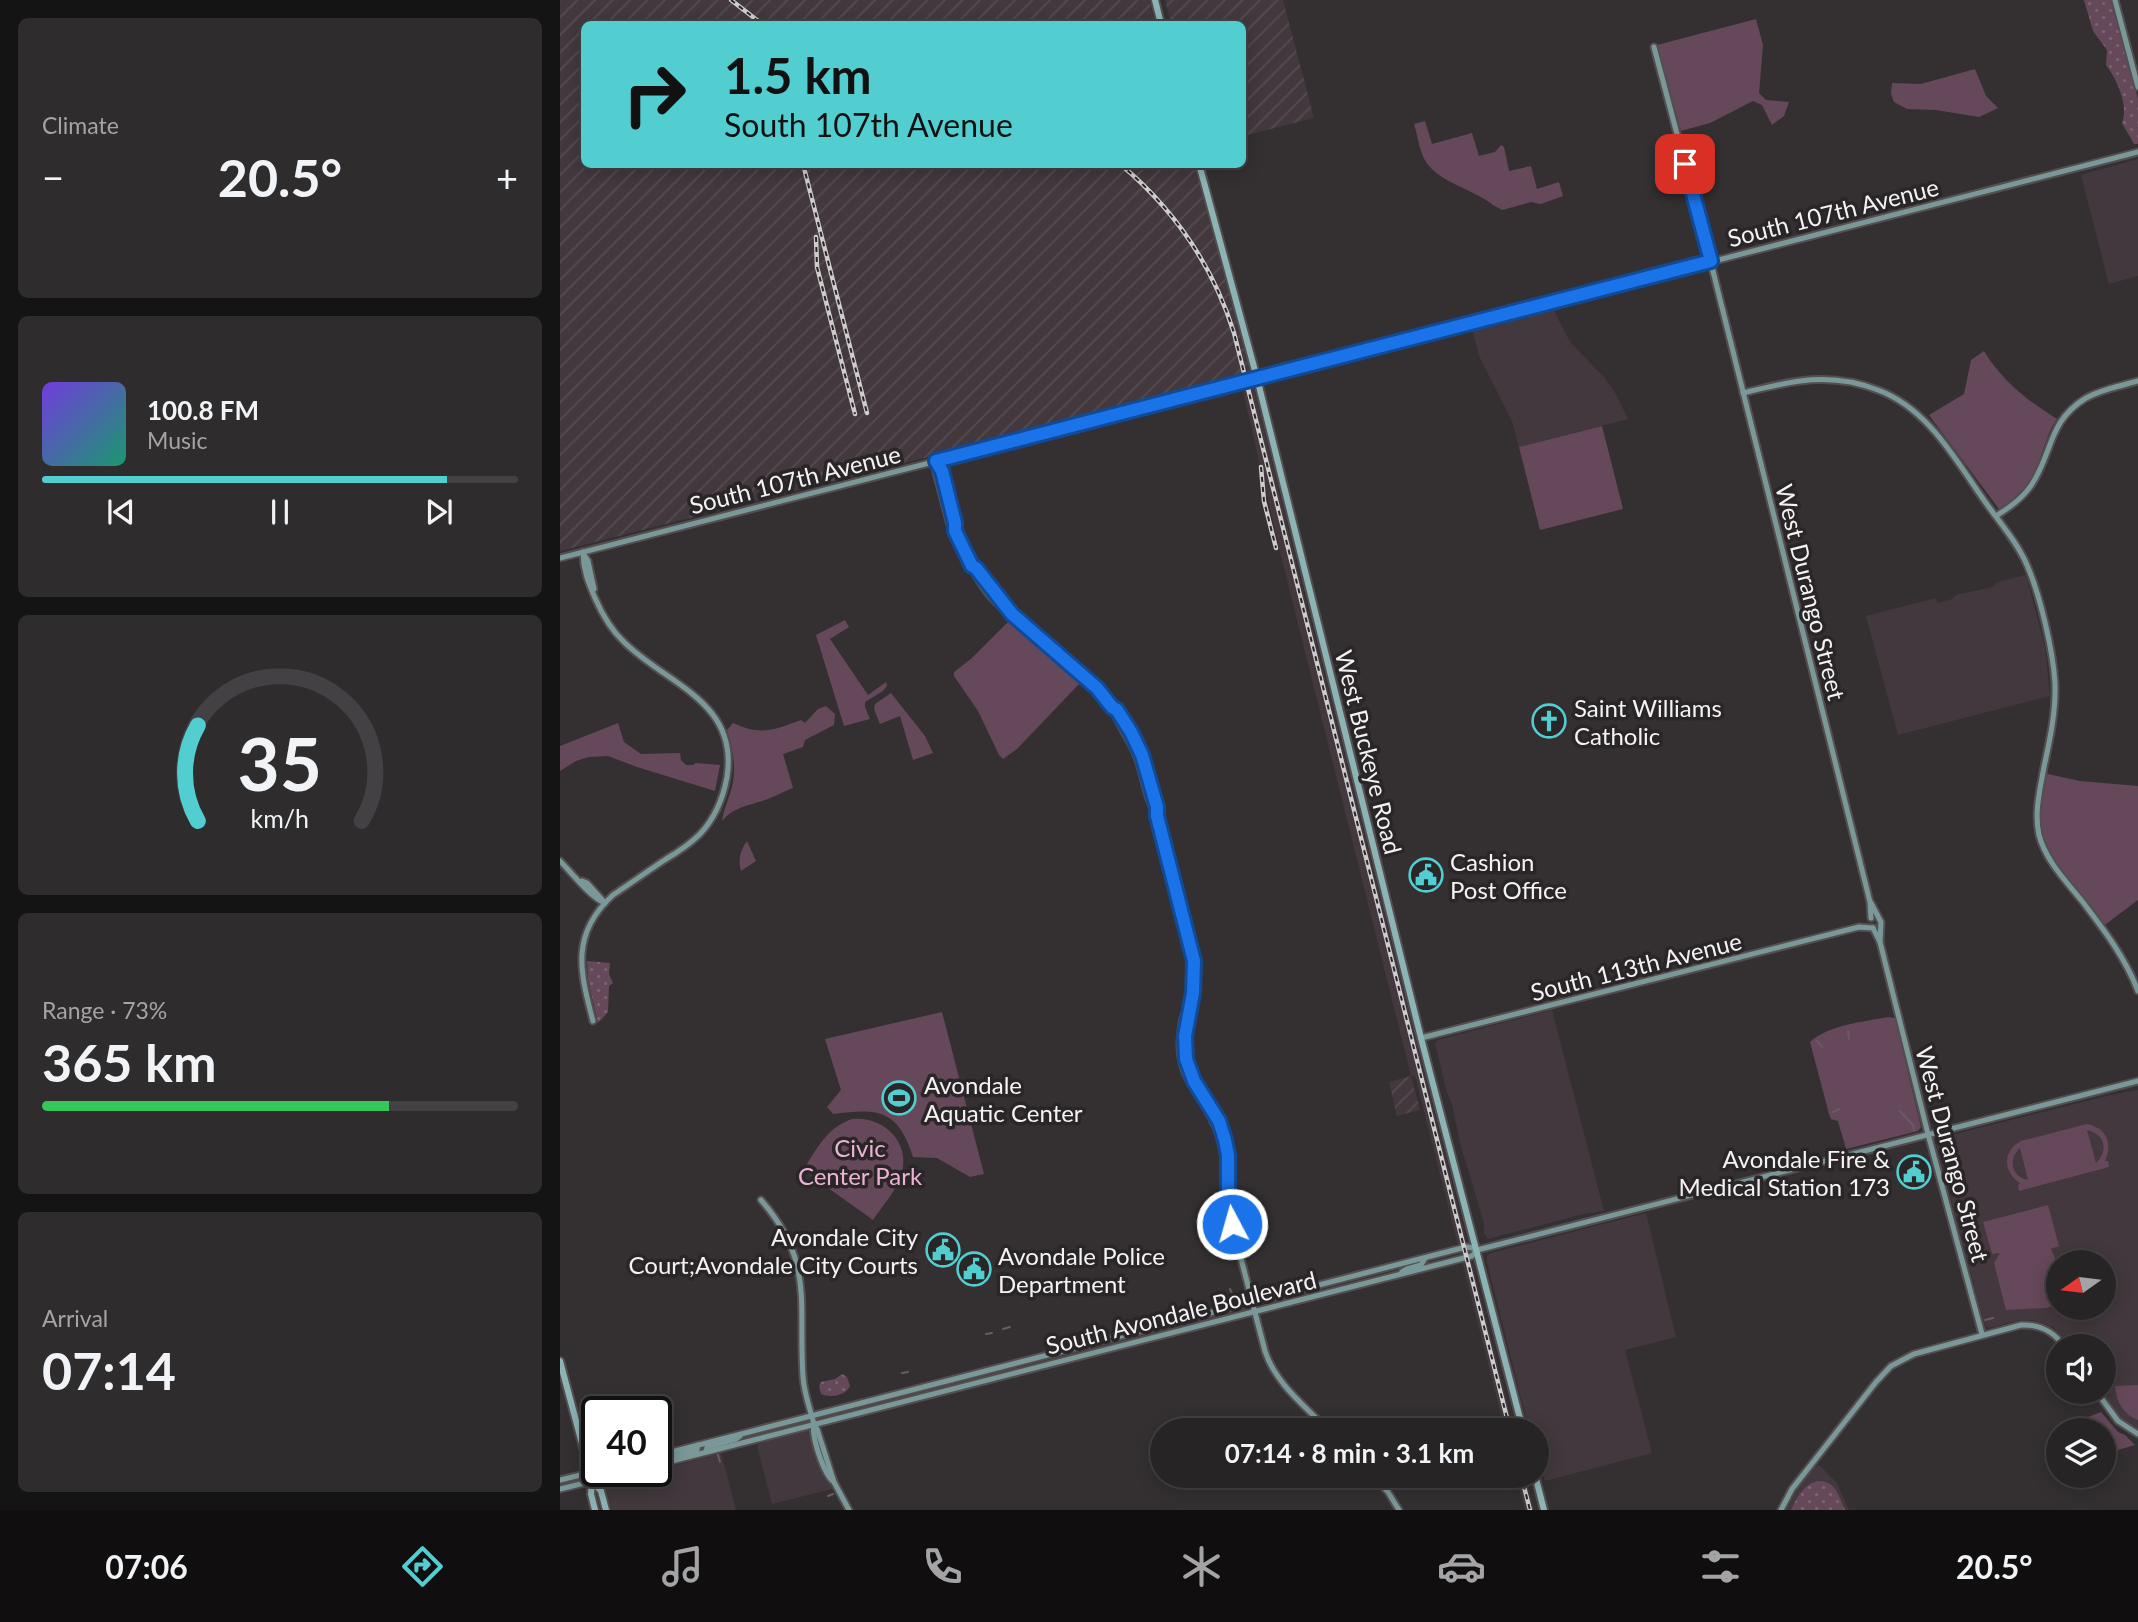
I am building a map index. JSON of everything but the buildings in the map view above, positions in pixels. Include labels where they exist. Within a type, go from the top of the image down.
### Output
[{"type":"main road","points":[[1155,0],[1160,21]]},
{"type":"main road","name":"West Buckeye Road","points":[[1200,168],[1257,378],[1421,1038],[1520,1418]]},
{"type":"main road","points":[[560,1361],[581,1432]]},
{"type":"main road","points":[[592,1487],[596,1510]]},
{"type":"main road","points":[[597,1487],[606,1510]]},
{"type":"main road","points":[[1538,1488],[1544,1510]]},
{"type":"street","points":[[2118,2],[2138,87]]},
{"type":"street","points":[[1654,47],[1711,261]]},
{"type":"street","name":"South 107th Avenue","points":[[560,558],[2138,152]]},
{"type":"street","name":"West Durango Street","points":[[1711,261],[1871,902]]},
{"type":"street","points":[[1743,393],[1813,379],[1855,382],[1902,402],[1924,419],[1941,439],[2019,550],[2030,572],[2053,660],[2054,714],[2037,807],[2040,838],[2053,863],[2118,949],[2138,991]]},
{"type":"street","points":[[1996,516],[2015,503],[2032,484],[2054,432],[2070,411],[2093,395],[2138,381]]},
{"type":"street","points":[[936,461],[936,472],[950,525],[972,566],[1012,614],[1097,688],[1112,707],[1139,762],[1157,816],[1194,961],[1195,979],[1185,1036],[1186,1059],[1194,1081],[1219,1121],[1225,1140],[1232,1224],[1254,1311],[1267,1357],[1274,1371],[1316,1418]]},
{"type":"street","points":[[583,552],[586,577],[608,625],[624,642],[689,690],[714,716],[728,753],[724,793],[715,814],[697,837],[605,903],[587,931],[582,954],[582,979],[593,1021]]},
{"type":"street","points":[[560,861],[581,881],[587,883],[605,903]]},
{"type":"street","points":[[1871,902],[1871,919],[1877,928]]},
{"type":"street","points":[[1871,902],[1877,928]]},
{"type":"street","name":"South 113th Avenue","points":[[1859,927],[1871,919]]},
{"type":"street","name":"South 113th Avenue","points":[[1421,1038],[1859,927],[1877,928]]},
{"type":"street","name":"West Durango Street","points":[[1877,928],[1928,1135],[1982,1334]]},
{"type":"street","name":"South Avondale Boulevard","points":[[706,1452],[1472,1256],[1478,1250],[2138,1081]]},
{"type":"street","points":[[761,1200],[779,1223],[792,1246],[797,1263],[802,1292],[803,1379],[811,1416],[834,1482],[849,1510]]},
{"type":"street","name":"South Avondale Boulevard","points":[[742,1434],[1468,1247],[1478,1250]]},
{"type":"street","points":[[1400,1274],[1421,1265],[1425,1258]]},
{"type":"street","points":[[1781,1510],[1792,1489],[1891,1366],[1914,1353],[2021,1325],[2032,1325],[2053,1334]]},
{"type":"street","points":[[1006,1366],[1008,1374]]},
{"type":"street","points":[[2106,1404],[2118,1421],[2138,1434]]},
{"type":"street","points":[[672,1452],[742,1434]]},
{"type":"street","points":[[672,1460],[706,1452],[707,1447],[737,1439],[742,1434]]},
{"type":"street","points":[[672,1457],[697,1450],[698,1445]]},
{"type":"street","points":[[560,1480],[581,1475]]},
{"type":"street","points":[[560,1489],[581,1484]]},
{"type":"street","points":[[1384,1488],[1399,1510]]},
{"type":"shaded area","points":[[560,0],[1149,0],[1154,21],[581,21],[581,168],[1195,168],[1249,368],[1248,373],[1088,416],[560,551]]},
{"type":"shaded area","points":[[1165,0],[1283,0],[1314,118],[1246,135],[1246,21],[1170,21]]},
{"type":"shaded area","points":[[2138,159],[2138,276],[2109,284],[2081,175]]},
{"type":"shaded area","points":[[1231,308],[1249,368],[1511,1418],[1502,1418],[1415,1076],[1411,1076],[1279,548],[1237,365]]},
{"type":"shaded area","points":[[1553,309],[1570,342],[1605,378],[1628,419],[1519,447],[1512,421],[1479,356],[1473,332]]},
{"type":"shaded area","points":[[2026,575],[2045,647],[2050,696],[1898,735],[1866,616],[1936,598],[1937,603]]},
{"type":"shaded area","points":[[1552,1010],[1604,1211],[1488,1239],[1484,1233],[1484,1223],[1460,1143],[1435,1043]]},
{"type":"shaded area","points":[[1411,1076],[1420,1110],[1397,1116],[1389,1082]]},
{"type":"shaded area","points":[[2138,1090],[2138,1429],[2122,1419],[2111,1404],[2116,1404],[2116,1334],[2059,1334],[2053,1327],[2033,1320],[2019,1320],[1990,1328],[1985,1326],[1936,1143],[1939,1138]]},
{"type":"shaded area","points":[[1646,1213],[1676,1337],[1625,1350],[1652,1453],[1549,1480],[1549,1418],[1526,1418],[1487,1262],[1487,1256]]},
{"type":"shaded area","points":[[810,1431],[812,1434],[821,1466],[832,1489],[772,1504],[757,1445]]},
{"type":"shaded area","points":[[721,1453],[736,1510],[612,1510],[607,1487],[672,1487],[672,1466]]},
{"type":"shaded area","points":[[1819,1465],[1837,1483],[1849,1510],[1786,1510],[1798,1488]]},
{"type":"shaded area","points":[[1519,1488],[1528,1488],[1534,1510],[1525,1510]]},
{"type":"green space","points":[[2084,0],[2112,0],[2138,99],[2138,144],[2134,144],[2122,123],[2124,108],[2121,93],[2106,65],[2107,50],[2093,31]]},
{"type":"green space","points":[[1756,19],[1763,45],[1759,93],[1766,100],[1789,102],[1784,116],[1772,125],[1762,105],[1753,101],[1710,123],[1681,131],[1657,45]]},
{"type":"green space","points":[[1975,69],[1986,96],[1998,108],[1979,117],[1936,110],[1907,109],[1894,102],[1891,94],[1892,83],[1921,84]]},
{"type":"green space","points":[[1425,121],[1432,144],[1472,133],[1479,156],[1495,152],[1501,145],[1504,147],[1509,171],[1531,166],[1537,189],[1559,182],[1563,196],[1541,204],[1531,202],[1502,210],[1432,169],[1422,153],[1414,124]]},
{"type":"green space","points":[[1984,351],[2016,390],[2057,419],[2030,482],[2020,495],[1999,509],[1929,415],[1964,394],[1971,360]]},
{"type":"green space","points":[[1602,426],[1623,509],[1540,530],[1519,447]]},
{"type":"green space","points":[[845,620],[849,627],[830,639],[868,695],[886,682],[887,686],[865,702],[870,719],[844,726],[816,635]]},
{"type":"green space","points":[[1013,620],[1078,676],[1080,683],[1017,749],[1003,759],[954,672]]},
{"type":"green space","points":[[891,693],[925,736],[933,753],[913,760],[900,716],[880,724],[874,709],[875,704]]},
{"type":"green space","points":[[826,706],[835,714],[834,725],[805,740],[803,747],[783,754],[793,788],[740,808],[722,821],[734,775],[727,730],[733,723],[752,729],[775,729],[801,720],[805,723],[818,709]]},
{"type":"green space","points":[[618,723],[624,742],[641,754],[680,753],[681,760],[686,765],[720,765],[715,791],[608,756],[576,761],[560,771],[560,746]]},
{"type":"green space","points":[[2043,773],[2080,781],[2138,786],[2138,900],[2102,927],[2053,863],[2038,826]]},
{"type":"green space","points":[[747,841],[756,861],[741,871],[740,855]]},
{"type":"green space","points":[[587,961],[610,963],[609,974],[613,983],[609,986],[608,1012],[598,1023],[588,980]]},
{"type":"green space","name":"Avondale Aquatic Center","points":[[942,1012],[984,1174],[970,1177],[937,1158],[913,1157],[901,1129],[884,1115],[862,1111],[833,1114],[827,1107],[841,1090],[825,1039]]},
{"type":"green space","points":[[1895,1018],[1921,1127],[1918,1131],[1846,1149],[1838,1121],[1831,1119],[1829,1114],[1810,1042],[1837,1027]]},
{"type":"green space","name":"Civic Center Park","points":[[852,1119],[863,1119],[884,1126],[898,1141],[902,1151],[900,1179],[873,1220],[803,1170],[829,1134]]},
{"type":"green space","points":[[2087,1124],[2094,1126],[2104,1133],[2108,1142],[2105,1161],[2108,1161],[2109,1167],[2019,1191],[2020,1183],[2010,1173],[2007,1162],[2010,1150],[2021,1141]],"holes":[[[2087,1130],[2098,1135],[2103,1143],[2103,1153],[2096,1163]],[[2020,1148],[2028,1180],[2018,1175],[2013,1167],[2014,1157]]]},
{"type":"green space","points":[[2048,1205],[2059,1246],[2046,1250],[2046,1308],[2006,1310],[1994,1263],[2000,1253],[1992,1254],[1983,1222]]},
{"type":"green space","points":[[842,1374],[847,1377],[850,1386],[845,1392],[829,1396],[821,1394],[821,1382],[835,1379]]},
{"type":"green space","points":[[2138,1385],[2138,1420],[2121,1407],[2116,1386]]},
{"type":"green space","points":[[2101,1412],[2106,1418],[2088,1418]]},
{"type":"green space","points":[[2116,1430],[2125,1435],[2135,1445],[2116,1451]]},
{"type":"green space","points":[[1821,1481],[1834,1488],[1845,1510],[1791,1510],[1806,1487]]},
{"type":"waterway","points":[[1848,1031],[1849,1039]]},
{"type":"waterway","points":[[1817,1041],[1822,1047]]},
{"type":"waterway","points":[[1833,1112],[1839,1109]]},
{"type":"waterway","points":[[1900,1111],[1913,1125],[1914,1130]]},
{"type":"waterway","points":[[1230,1289],[1236,1302]]},
{"type":"waterway","points":[[1985,1320],[1993,1318]]},
{"type":"waterway","points":[[1003,1329],[1010,1327]]},
{"type":"waterway","points":[[986,1334],[992,1333]]},
{"type":"waterway","points":[[902,1373],[908,1372]]},
{"type":"waterway","points":[[718,1455],[720,1462]]},
{"type":"waterway","points":[[828,1496],[833,1494]]},
{"type":"railway","points":[[731,0],[758,21]]},
{"type":"railway","points":[[804,168],[867,413]]},
{"type":"railway","points":[[1125,168],[1158,200],[1189,240],[1215,285],[1234,333],[1507,1418]]},
{"type":"railway","points":[[816,237],[817,267],[855,414]]},
{"type":"railway","points":[[1261,467],[1264,501],[1276,548]]},
{"type":"railway","points":[[1524,1488],[1530,1510]]},
{"type":"place","name":"Saint Williams Catholic","points":[[1549,721]]},
{"type":"place","name":"Cashion Post Office","points":[[1426,875]]},
{"type":"place","name":"Avondale Aquatic Center","points":[[899,1098]]},
{"type":"place","name":"Avondale Fire & Medical Station 173","points":[[1914,1172]]},
{"type":"place","name":"Avondale City Court;Avondale City Courts","points":[[943,1250]]},
{"type":"place","name":"Avondale Police Department","points":[[974,1269]]},
{"type":"route","points":[[1232,1224],[1225,1140],[1219,1121],[1194,1081],[1186,1059],[1185,1036],[1195,979],[1194,961],[1142,755],[1117,710],[1097,688],[1012,614],[972,566],[955,531],[942,471],[936,461],[1711,261],[1685,164]]}]
